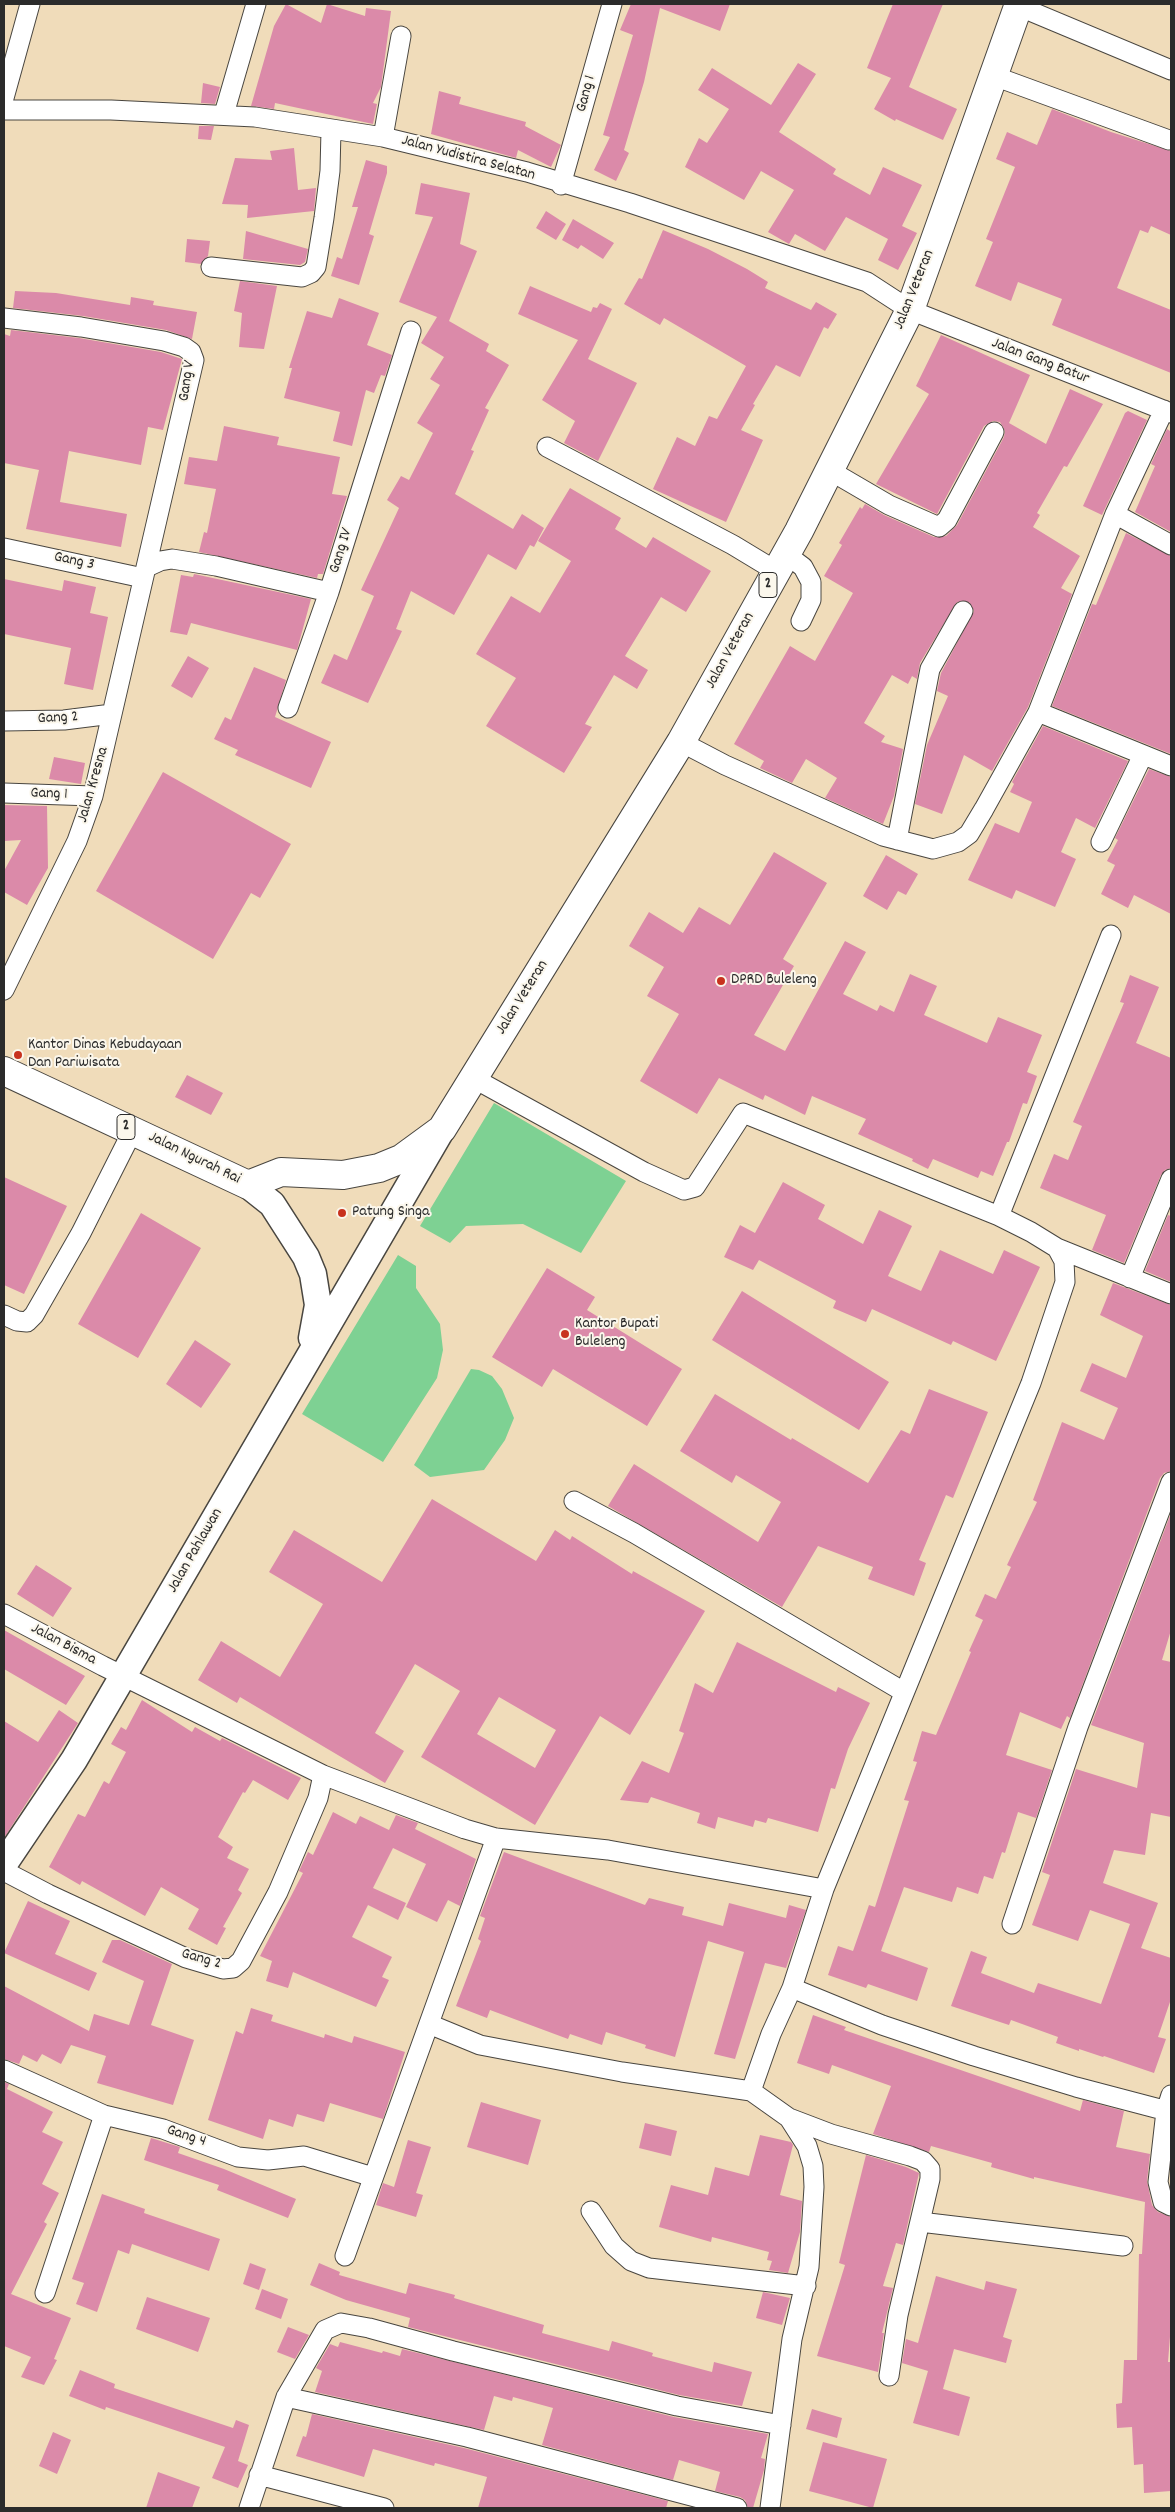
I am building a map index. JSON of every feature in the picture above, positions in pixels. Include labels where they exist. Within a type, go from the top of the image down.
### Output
[{"type":"highway","name":"Jalan Veteran","points":[[442,1129],[681,742],[781,563],[829,470],[910,310],[1018,5]]},
{"type":"highway","name":"Jalan Ngurah Rai","points":[[4,1071],[248,1185],[281,1172],[343,1175],[379,1168],[401,1159],[442,1129]]},
{"type":"main road","name":"Jalan Veteran","points":[[380,1233],[442,1129]]},
{"type":"main road","name":"Jalan Ngurah Rai","points":[[248,1185],[272,1204],[306,1256],[313,1274],[318,1305],[305,1363]]},
{"type":"main road","name":"Jalan Pahlawan","points":[[4,1864],[74,1760],[380,1233]]},
{"type":"street","points":[[4,98],[30,4]]},
{"type":"street","points":[[224,114],[256,4]]},
{"type":"street","name":"Gang 1","points":[[562,185],[612,4]]},
{"type":"street","points":[[1018,5],[1171,70]]},
{"type":"street","points":[[383,137],[401,36]]},
{"type":"street","points":[[994,76],[1169,140]]},
{"type":"street","name":"Jalan Yudistira Selatan","points":[[4,110],[110,110],[224,114],[383,137],[527,172],[562,185],[630,204],[824,267],[867,282],[910,310]]},
{"type":"street","points":[[211,267],[302,277],[311,273],[316,267],[324,218],[330,171],[331,130]]},
{"type":"street","name":"Jalan Gang Batur","points":[[910,310],[1168,411]]},
{"type":"street","name":"Gang V","points":[[4,318],[151,338],[184,347],[191,352],[194,360],[145,572]]},
{"type":"street","name":"Gang IV","points":[[145,572],[160,561],[172,559],[216,566],[329,592],[411,331]]},
{"type":"street","points":[[681,742],[823,811],[883,836],[933,850],[958,842],[969,834],[1007,771],[1038,712],[1115,514],[1168,411]]},
{"type":"street","points":[[829,470],[889,506],[939,527],[947,520],[994,432]]},
{"type":"street","points":[[547,447],[733,545],[781,563],[803,567],[811,582],[811,600],[801,621]]},
{"type":"street","points":[[1115,514],[1171,545]]},
{"type":"street","name":"Gang 3","points":[[4,548],[145,572]]},
{"type":"street","name":"Jalan Kresna","points":[[4,990],[77,841],[93,796],[145,572]]},
{"type":"street","points":[[288,708],[329,592]]},
{"type":"street","points":[[898,840],[930,669],[963,610]]},
{"type":"street","points":[[1038,712],[1171,766]]},
{"type":"street","name":"Gang 2","points":[[4,721],[64,720],[112,714]]},
{"type":"street","points":[[1101,842],[1143,756]]},
{"type":"street","name":"Gang 1","points":[[4,793],[93,796]]},
{"type":"street","points":[[999,1216],[1111,935]]},
{"type":"street","points":[[473,1078],[676,1188],[690,1190],[695,1187],[743,1113],[999,1216],[1057,1248],[1171,1294]]},
{"type":"street","points":[[4,1315],[17,1321],[27,1322],[34,1316],[78,1240],[133,1130]]},
{"type":"street","points":[[1130,1278],[1171,1179]]},
{"type":"street","points":[[750,2091],[771,2034],[792,1988],[824,1889],[1032,1383],[1065,1282],[1064,1261],[1057,1248]]},
{"type":"street","points":[[1012,1924],[1078,1727],[1171,1482]]},
{"type":"street","points":[[574,1501],[634,1533],[904,1692]]},
{"type":"street","name":"Jalan Bisma","points":[[4,1614],[122,1676],[323,1775],[420,1813],[496,1838],[608,1850],[824,1889]]},
{"type":"street","name":"Gang 2","points":[[4,1870],[48,1894],[186,1958],[223,1969],[233,1968],[241,1961],[278,1892],[318,1798],[323,1775]]},
{"type":"street","points":[[345,2256],[496,1838]]},
{"type":"street","points":[[792,1988],[882,2024],[974,2056],[1169,2106],[1158,2182],[1162,2202],[1171,2206]]},
{"type":"street","points":[[428,2024],[480,2044],[622,2072],[750,2091],[789,2118],[831,2134],[923,2161],[930,2169],[930,2179],[898,2315],[889,2376]]},
{"type":"street","name":"Gang 4","points":[[4,2070],[104,2115],[163,2129],[238,2157],[268,2160],[304,2156],[373,2177]]},
{"type":"street","points":[[45,2293],[104,2115]]},
{"type":"street","points":[[770,2508],[792,2339],[806,2286],[814,2188],[812,2166],[806,2146],[789,2118]]},
{"type":"street","points":[[591,2211],[614,2246],[631,2261],[649,2268],[806,2286]]},
{"type":"street","points":[[920,2222],[1124,2246]]},
{"type":"street","points":[[249,2508],[286,2397],[324,2330],[341,2324],[369,2328],[453,2351],[677,2406],[780,2425]]},
{"type":"street","points":[[286,2397],[466,2437],[737,2508]]},
{"type":"street","points":[[259,2475],[384,2508]]},
{"type":"green space","points":[[494,1103],[626,1181],[581,1253],[523,1224],[466,1226],[450,1243],[420,1226]]},
{"type":"green space","points":[[398,1255],[416,1266],[416,1288],[440,1324],[443,1350],[437,1378],[383,1462],[302,1414]]},
{"type":"green space","points":[[471,1369],[479,1370],[492,1376],[502,1389],[514,1418],[505,1440],[484,1470],[430,1477],[414,1465]]},
{"type":"building","points":[[286,4],[321,23],[327,4],[365,16],[366,8],[391,11],[381,87],[373,103],[377,104],[373,124],[275,103],[274,109],[251,106],[274,26]]},
{"type":"building","points":[[631,4],[730,4],[720,31],[660,8],[644,82],[624,150],[629,153],[616,181],[594,170],[610,137],[603,135],[633,35],[620,30]]},
{"type":"building","points":[[893,4],[943,4],[909,87],[957,109],[943,140],[896,119],[895,121],[874,109],[891,78],[867,68]]},
{"type":"building","points":[[798,63],[816,74],[779,132],[836,169],[833,174],[870,195],[883,167],[922,185],[902,226],[917,233],[898,270],[878,260],[888,239],[846,217],[825,251],[795,234],[789,244],[768,232],[794,190],[761,171],[744,200],[685,167],[699,138],[707,143],[729,109],[698,90],[712,68],[771,105]]},
{"type":"building","points":[[203,83],[220,87],[215,104],[201,103]]},
{"type":"building","points":[[439,91],[461,97],[459,104],[526,122],[525,126],[561,145],[551,167],[518,150],[516,158],[431,134]]},
{"type":"building","points":[[1052,109],[1111,132],[1171,151],[1171,235],[1151,226],[1148,233],[1140,230],[1117,288],[1171,310],[1171,373],[1052,325],[1062,299],[1018,282],[1011,301],[975,286],[993,242],[986,239],[1015,167],[996,159],[1007,132],[1037,145]]},
{"type":"building","points":[[199,126],[214,126],[211,140],[198,139]]},
{"type":"building","points":[[294,148],[298,190],[316,188],[314,211],[247,218],[248,205],[222,204],[235,158],[272,160],[270,151]]},
{"type":"building","points":[[366,160],[387,166],[387,173],[369,234],[374,236],[359,285],[331,276],[337,257],[342,259],[358,207],[352,207]]},
{"type":"building","points":[[421,183],[470,193],[460,244],[477,251],[449,321],[489,344],[486,351],[509,365],[485,408],[489,410],[471,450],[474,451],[455,494],[513,529],[522,514],[544,528],[534,547],[530,545],[516,570],[488,554],[454,615],[411,591],[396,629],[402,631],[368,703],[321,683],[334,654],[347,660],[374,596],[361,590],[399,508],[387,500],[401,476],[409,480],[433,433],[417,423],[440,385],[430,379],[444,357],[421,343],[437,317],[399,302],[433,217],[415,214]]},
{"type":"building","points":[[546,211],[566,224],[556,240],[536,228]]},
{"type":"building","points":[[573,219],[614,243],[603,259],[581,245],[578,249],[562,240]]},
{"type":"building","points":[[663,230],[708,249],[747,269],[768,282],[765,288],[811,310],[816,302],[837,314],[828,329],[824,327],[800,377],[776,365],[753,404],[755,405],[741,430],[763,440],[726,522],[653,489],[677,437],[695,446],[709,416],[717,419],[746,366],[664,318],[660,325],[624,304],[639,278],[642,279]]},
{"type":"building","points":[[246,231],[308,249],[305,262],[300,265],[243,259]]},
{"type":"building","points":[[187,239],[210,241],[208,256],[201,264],[185,262]]},
{"type":"building","points":[[240,281],[277,286],[264,349],[239,347],[242,313],[234,311]]},
{"type":"building","points":[[530,286],[591,312],[593,307],[597,308],[600,303],[612,309],[588,359],[637,383],[598,461],[564,443],[575,421],[542,400],[578,340],[518,314]]},
{"type":"building","points":[[15,291],[56,293],[130,305],[131,297],[154,301],[153,305],[197,312],[192,339],[166,330],[83,316],[13,308]]},
{"type":"building","points":[[339,298],[379,313],[367,345],[392,355],[385,376],[381,375],[374,393],[366,390],[352,446],[333,441],[340,412],[284,398],[292,368],[289,368],[307,311],[332,318]]},
{"type":"building","points":[[11,330],[79,338],[161,352],[182,359],[163,430],[148,427],[141,465],[69,451],[60,502],[127,514],[121,547],[26,529],[39,470],[4,463],[4,334],[10,336]]},
{"type":"building","points":[[941,335],[1030,375],[1009,423],[1046,444],[1070,389],[1103,404],[1067,467],[1064,466],[1037,513],[1040,515],[1033,527],[1080,556],[1061,588],[1072,594],[1028,707],[992,771],[964,755],[942,814],[915,804],[927,745],[948,696],[937,691],[941,673],[974,611],[969,602],[957,602],[920,663],[917,679],[912,676],[908,684],[892,675],[864,723],[885,736],[881,742],[903,749],[894,796],[883,824],[825,798],[837,778],[806,759],[792,783],[760,768],[764,761],[734,744],[790,646],[815,661],[853,593],[824,576],[842,545],[839,543],[860,507],[862,509],[865,504],[884,515],[934,537],[946,536],[957,525],[1004,437],[1005,431],[1000,422],[993,421],[984,426],[937,514],[876,484],[929,394],[916,386]]},
{"type":"building","points":[[1128,411],[1147,420],[1102,515],[1083,506],[1125,413]]},
{"type":"building","points":[[224,426],[279,437],[277,445],[340,457],[332,494],[347,496],[323,574],[318,574],[317,578],[199,552],[204,532],[207,533],[216,489],[184,484],[189,457],[217,461]]},
{"type":"building","points":[[1171,428],[1171,532],[1135,512],[1155,466],[1151,464],[1167,429],[1170,431]]},
{"type":"building","points":[[570,488],[621,518],[615,529],[646,548],[653,537],[711,571],[686,612],[661,597],[625,656],[648,670],[637,689],[614,675],[585,724],[592,727],[564,773],[486,726],[516,678],[476,654],[511,596],[540,613],[571,561],[538,541]]},
{"type":"building","points":[[1126,533],[1171,556],[1171,754],[1052,706],[1092,604],[1096,605]]},
{"type":"building","points":[[194,574],[311,599],[297,650],[191,623],[187,635],[170,632],[181,575],[193,577]]},
{"type":"building","points":[[4,579],[62,591],[64,580],[96,587],[90,613],[108,617],[93,690],[64,684],[71,648],[4,634]]},
{"type":"building","points":[[188,656],[209,668],[192,698],[171,686]]},
{"type":"building","points":[[254,667],[286,680],[275,717],[331,742],[311,788],[235,755],[238,750],[214,739],[225,717],[231,720]]},
{"type":"building","points":[[1043,726],[1128,761],[1095,828],[1076,818],[1061,852],[1076,859],[1055,907],[1016,890],[1012,899],[968,880],[995,823],[1019,833],[1032,802],[1010,792],[1014,784],[1012,782]]},
{"type":"building","points":[[54,757],[85,763],[81,784],[49,779]]},
{"type":"building","points":[[1149,769],[1171,777],[1171,914],[1134,895],[1128,908],[1101,894],[1115,865],[1107,861],[1118,840],[1115,838]]},
{"type":"building","points":[[163,772],[291,844],[260,898],[251,893],[213,959],[96,891]]},
{"type":"building","points":[[4,805],[47,806],[48,868],[27,905],[4,892],[4,871],[21,840],[4,841]]},
{"type":"building","points":[[774,852],[827,883],[783,959],[794,966],[754,1035],[785,1051],[845,941],[866,952],[843,994],[877,1011],[880,1005],[894,1012],[910,974],[937,986],[924,1015],[987,1043],[998,1017],[1042,1035],[1027,1072],[1037,1076],[1027,1104],[1023,1103],[1009,1142],[1007,1142],[993,1176],[981,1171],[978,1178],[933,1159],[928,1169],[912,1161],[913,1159],[858,1134],[866,1119],[812,1096],[805,1115],[765,1095],[763,1100],[719,1078],[697,1114],[640,1081],[679,1014],[647,996],[664,967],[629,946],[649,912],[683,933],[699,907],[730,925]]},
{"type":"building","points":[[886,855],[918,874],[906,895],[898,891],[887,910],[863,896]]},
{"type":"building","points":[[1130,975],[1159,987],[1136,1043],[1171,1058],[1171,1168],[1165,1170],[1161,1175],[1124,1263],[1092,1250],[1106,1215],[1040,1188],[1054,1154],[1068,1160],[1082,1126],[1073,1122],[1124,1003],[1120,1002]]},
{"type":"building","points":[[187,1075],[223,1093],[211,1115],[175,1097]]},
{"type":"building","points":[[4,1177],[67,1206],[24,1294],[4,1285]]},
{"type":"building","points":[[783,1182],[825,1205],[818,1219],[863,1244],[879,1210],[912,1226],[888,1276],[921,1291],[940,1250],[993,1274],[1004,1250],[1040,1267],[996,1361],[953,1341],[951,1345],[872,1309],[866,1322],[833,1308],[836,1301],[759,1260],[753,1270],[724,1257],[740,1225],[755,1233]]},
{"type":"building","points":[[141,1213],[201,1248],[138,1358],[78,1324]]},
{"type":"building","points":[[1168,1215],[1171,1216],[1171,1282],[1145,1271]]},
{"type":"building","name":"Kantor Bupati Buleleng","points":[[547,1268],[595,1297],[587,1310],[682,1369],[647,1426],[553,1369],[542,1387],[492,1357]]},
{"type":"building","points":[[1113,1283],[1171,1305],[1171,1471],[1164,1473],[1160,1478],[1070,1718],[1067,1716],[1061,1729],[1020,1712],[1006,1755],[1052,1770],[1036,1818],[1018,1812],[1005,1853],[1002,1852],[993,1879],[984,1876],[978,1894],[957,1887],[952,1902],[904,1887],[881,1951],[928,1968],[917,2001],[868,1984],[866,1988],[828,1975],[838,1946],[853,1951],[869,1905],[875,1907],[909,1801],[904,1800],[917,1762],[913,1761],[922,1731],[936,1735],[983,1620],[975,1616],[985,1594],[996,1599],[1011,1567],[1007,1565],[1037,1502],[1033,1500],[1062,1422],[1104,1440],[1118,1408],[1080,1391],[1092,1363],[1126,1378],[1143,1336],[1100,1315]]},
{"type":"building","points":[[742,1291],[889,1382],[859,1430],[712,1340]]},
{"type":"building","points":[[195,1340],[231,1364],[201,1408],[166,1384]]},
{"type":"building","points":[[929,1389],[988,1412],[953,1498],[946,1495],[919,1560],[926,1563],[914,1596],[868,1579],[873,1567],[818,1546],[782,1607],[608,1506],[634,1464],[758,1542],[781,1502],[736,1475],[732,1483],[680,1451],[715,1394],[791,1440],[792,1438],[868,1483],[901,1430],[910,1434]]},
{"type":"building","points":[[432,1499],[536,1561],[555,1530],[570,1540],[572,1536],[632,1574],[633,1571],[705,1611],[630,1735],[600,1716],[535,1825],[421,1757],[460,1691],[415,1664],[375,1733],[404,1751],[385,1783],[240,1697],[237,1703],[198,1680],[221,1641],[280,1677],[323,1604],[269,1572],[294,1530],[382,1582]],"holes":[[[499,1697],[556,1730],[535,1768],[477,1734]]]},
{"type":"building","points":[[1171,1513],[1171,1630],[1162,1660],[1171,1662],[1171,1817],[1151,1813],[1145,1855],[1114,1850],[1103,1883],[1158,1903],[1141,1948],[1171,1958],[1171,1999],[1158,2037],[1166,2039],[1154,2073],[1104,2056],[1079,2049],[1079,2051],[1056,2043],[1058,2037],[1011,2020],[1009,2025],[951,2006],[971,1951],[987,1957],[981,1973],[1034,1993],[1038,1983],[1101,2004],[1130,1924],[1090,1910],[1078,1941],[1032,1925],[1050,1875],[1042,1872],[1076,1769],[1137,1788],[1144,1743],[1091,1725]]},
{"type":"building","points":[[36,1565],[72,1588],[53,1617],[17,1594]]},
{"type":"building","points":[[4,1630],[85,1676],[66,1705],[4,1669]]},
{"type":"building","points":[[737,1642],[836,1692],[838,1687],[870,1703],[848,1749],[835,1789],[831,1788],[818,1832],[768,1818],[766,1823],[755,1820],[753,1827],[718,1817],[715,1829],[697,1823],[700,1813],[651,1797],[648,1803],[620,1800],[642,1761],[669,1773],[684,1733],[679,1731],[695,1683],[713,1693]]},
{"type":"building","points":[[142,1700],[192,1732],[195,1727],[220,1741],[222,1738],[301,1778],[288,1800],[253,1780],[245,1793],[243,1792],[218,1837],[233,1847],[227,1858],[249,1869],[238,1890],[242,1893],[223,1927],[226,1928],[217,1945],[188,1929],[199,1909],[161,1887],[145,1916],[82,1881],[80,1885],[49,1867],[78,1814],[85,1817],[104,1781],[109,1784],[126,1752],[111,1744],[121,1727],[126,1730]]},
{"type":"building","points":[[59,1710],[78,1723],[4,1838],[4,1721],[38,1742]]},
{"type":"building","points":[[333,1812],[356,1824],[360,1816],[389,1830],[396,1815],[418,1823],[415,1829],[476,1859],[460,1906],[448,1900],[437,1922],[406,1907],[426,1864],[393,1848],[373,1888],[406,1903],[398,1920],[368,1905],[352,1937],[392,1957],[382,1977],[389,1980],[376,2007],[293,1972],[288,1988],[266,1981],[272,1961],[260,1956],[303,1873],[299,1871],[308,1852],[313,1855]]},
{"type":"building","points":[[504,1852],[645,1905],[649,1898],[684,1907],[682,1915],[723,1926],[729,1903],[786,1918],[789,1905],[806,1910],[786,1968],[765,1963],[735,2059],[714,2054],[744,1952],[708,1941],[675,2057],[645,2048],[646,2045],[606,2032],[602,2045],[570,2034],[568,2039],[490,2010],[487,2018],[456,2006],[481,1941],[478,1939],[485,1918],[480,1916]]},
{"type":"building","points":[[28,1901],[70,1921],[55,1954],[97,1973],[89,1991],[4,1953]]},
{"type":"building","points":[[112,1940],[120,1940],[172,1964],[151,2025],[194,2040],[173,2105],[97,2083],[106,2056],[71,2045],[61,2064],[42,2054],[37,2062],[23,2055],[19,2064],[4,2059],[4,1986],[89,2031],[94,2014],[129,2025],[144,1981],[102,1962]]},
{"type":"building","points":[[251,2008],[273,2015],[271,2021],[324,2038],[325,2034],[352,2043],[354,2036],[405,2052],[383,2119],[330,2103],[324,2122],[297,2114],[293,2127],[269,2119],[263,2139],[208,2120],[236,2031],[243,2034]]},
{"type":"building","points":[[813,2015],[846,2027],[844,2030],[1080,2111],[1083,2100],[1124,2111],[1116,2147],[1150,2154],[1147,2181],[1152,2205],[1158,2212],[1171,2217],[1171,2324],[1168,2362],[1171,2362],[1171,2491],[1144,2493],[1143,2464],[1134,2465],[1132,2427],[1117,2428],[1116,2404],[1122,2403],[1124,2360],[1137,2360],[1139,2254],[1142,2254],[1145,2202],[1034,2177],[1034,2179],[991,2167],[992,2163],[931,2146],[929,2152],[873,2134],[891,2086],[832,2065],[829,2074],[797,2063]]},
{"type":"building","points":[[4,2082],[9,2084],[7,2089],[53,2112],[42,2132],[63,2142],[42,2184],[59,2193],[44,2222],[47,2224],[11,2294],[71,2318],[54,2359],[57,2360],[44,2385],[21,2377],[31,2357],[4,2346]]},
{"type":"building","points":[[481,2102],[541,2120],[528,2165],[467,2147]]},
{"type":"building","points":[[645,2123],[677,2131],[671,2156],[639,2148]]},
{"type":"building","points":[[760,2135],[791,2142],[793,2145],[780,2195],[802,2201],[800,2232],[788,2273],[769,2270],[772,2261],[767,2260],[769,2252],[712,2237],[711,2242],[659,2227],[671,2185],[708,2195],[715,2167],[749,2176]]},
{"type":"building","points":[[151,2138],[180,2147],[178,2153],[224,2169],[296,2199],[288,2218],[217,2190],[219,2185],[144,2160]]},
{"type":"building","points":[[408,2140],[431,2147],[416,2193],[423,2195],[416,2217],[376,2205],[383,2183],[394,2187]]},
{"type":"building","points":[[866,2155],[906,2167],[919,2173],[903,2245],[896,2243],[883,2286],[893,2288],[882,2333],[884,2333],[878,2372],[817,2356],[845,2265],[839,2263]]},
{"type":"building","points":[[102,2194],[145,2209],[144,2213],[220,2239],[209,2271],[132,2244],[129,2254],[118,2250],[97,2312],[76,2304],[84,2283],[72,2279]]},
{"type":"building","points":[[250,2263],[266,2269],[259,2290],[243,2284]]},
{"type":"building","points":[[319,2263],[340,2272],[339,2275],[406,2294],[409,2283],[455,2295],[454,2298],[544,2325],[542,2333],[609,2351],[612,2341],[653,2353],[652,2356],[712,2372],[714,2362],[752,2372],[742,2406],[679,2395],[408,2327],[410,2318],[346,2300],[310,2285]]},
{"type":"building","points":[[936,2276],[984,2290],[986,2281],[1017,2289],[1003,2337],[1012,2340],[1006,2363],[954,2349],[943,2389],[970,2397],[959,2436],[913,2423],[928,2371],[902,2363],[906,2339],[918,2343]]},
{"type":"building","points":[[262,2289],[288,2299],[281,2319],[255,2309]]},
{"type":"building","points":[[763,2292],[790,2298],[782,2325],[756,2318]]},
{"type":"building","points":[[147,2297],[210,2318],[198,2352],[136,2329]]},
{"type":"building","points":[[288,2327],[309,2335],[295,2359],[277,2352]]},
{"type":"building","points":[[340,2342],[400,2356],[402,2349],[674,2417],[768,2434],[761,2458],[765,2459],[764,2470],[753,2508],[748,2508],[745,2500],[740,2497],[715,2491],[720,2472],[679,2460],[673,2480],[542,2445],[553,2408],[513,2397],[512,2401],[494,2396],[484,2430],[315,2392],[322,2371],[316,2368],[330,2344],[338,2347]]},
{"type":"building","points":[[80,2370],[115,2384],[114,2388],[233,2428],[236,2420],[249,2425],[238,2461],[248,2465],[238,2488],[212,2478],[225,2447],[106,2407],[105,2410],[69,2396]]},
{"type":"building","points":[[812,2409],[842,2418],[837,2438],[806,2429]]},
{"type":"building","points":[[312,2414],[464,2448],[668,2501],[666,2508],[478,2508],[487,2477],[435,2463],[434,2466],[373,2449],[364,2477],[296,2456],[303,2436],[306,2437]]},
{"type":"building","points":[[53,2432],[71,2440],[57,2474],[39,2466]]},
{"type":"building","points":[[823,2442],[887,2459],[873,2508],[809,2491]]},
{"type":"building","points":[[158,2472],[200,2487],[192,2508],[146,2508]]},
{"type":"place","name":"DPRD Buleleng","points":[[721,981]]},
{"type":"place","name":"Kantor Dinas Kebudayaan Dan Pariwisata","points":[[18,1055]]},
{"type":"place","name":"Patung Singa","points":[[342,1213]]},
{"type":"place","name":"Kantor Bupati Buleleng","points":[[565,1334]]}]
